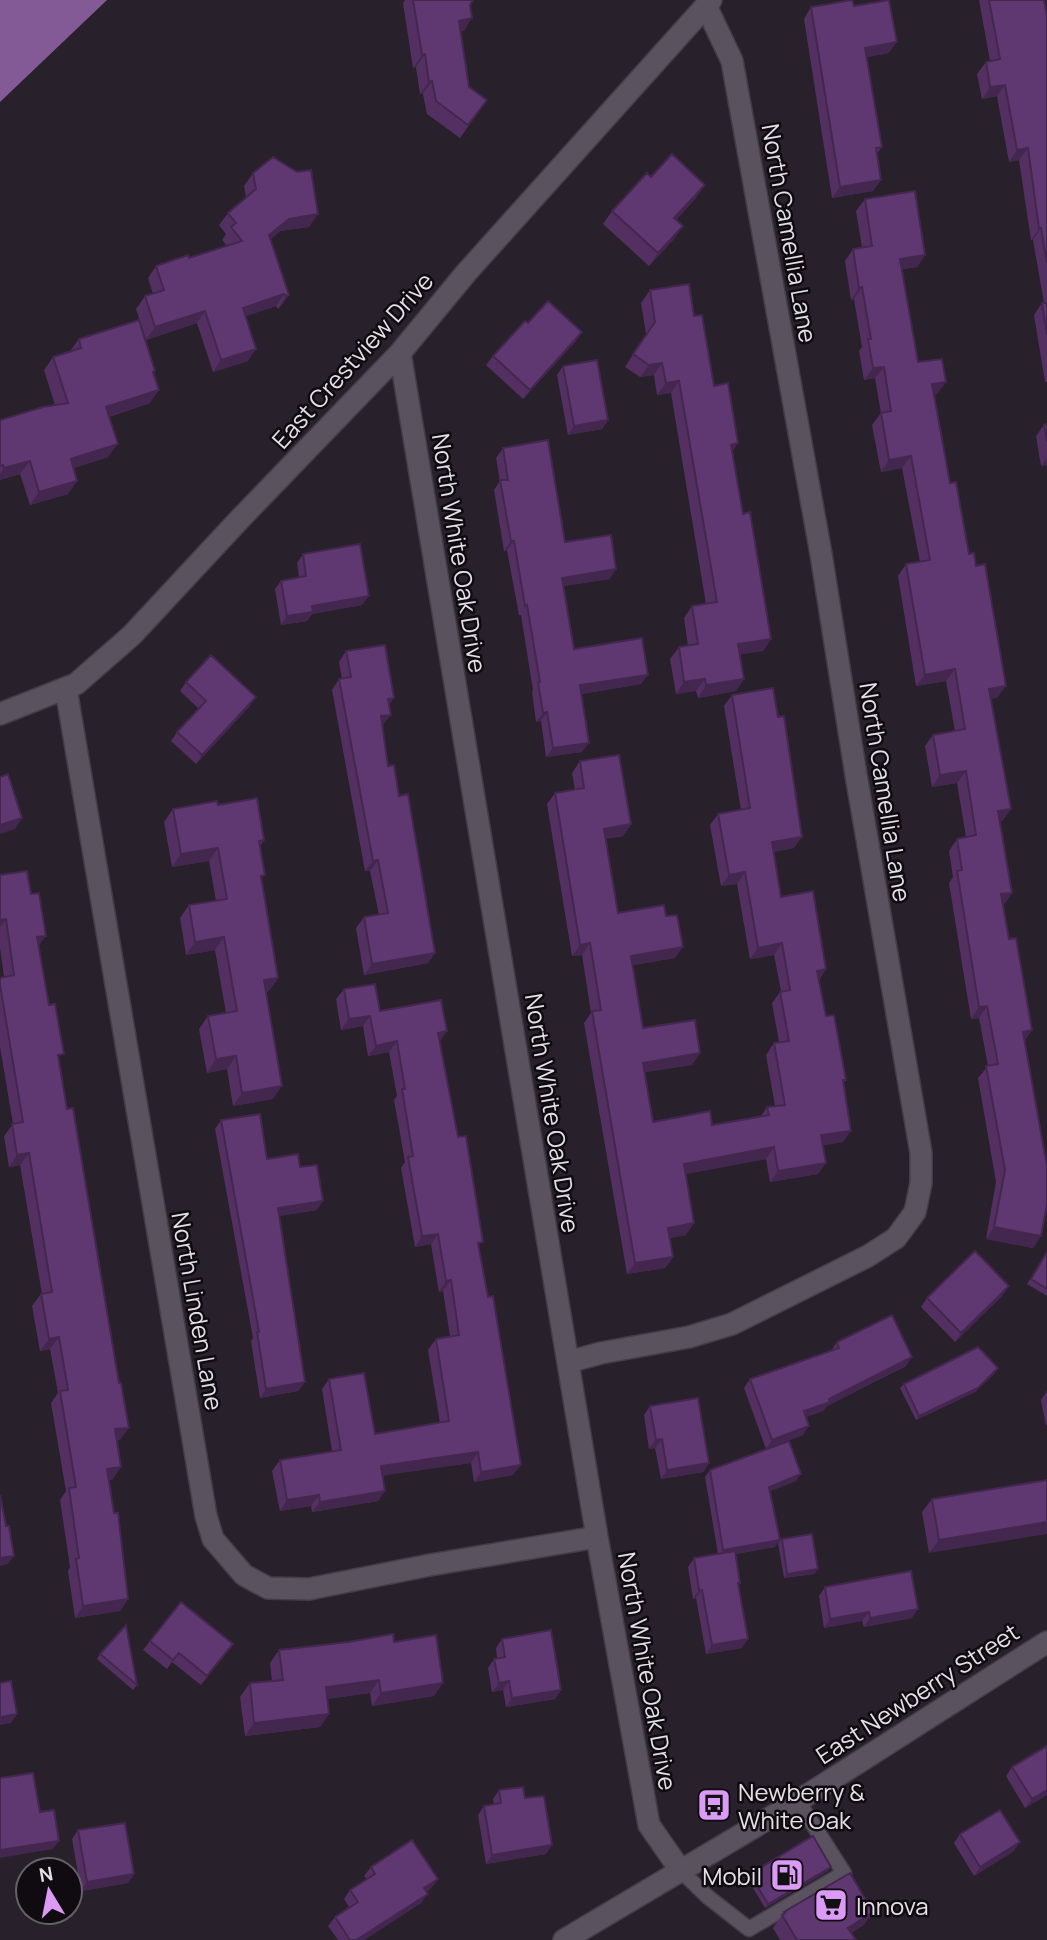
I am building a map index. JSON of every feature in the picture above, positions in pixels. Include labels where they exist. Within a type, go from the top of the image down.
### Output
[{"type":"street","name":"East Crestview Drive","points":[[0,714],[76,684],[132,635],[400,353],[466,274],[708,3]]},
{"type":"street","name":"North Camellia Lane","points":[[568,1362],[600,1353],[689,1337],[732,1324],[868,1256],[896,1238],[915,1212],[921,1183],[921,1153],[821,554],[732,61],[708,3]]},
{"type":"street","name":"North White Oak Drive","points":[[400,353],[597,1537],[649,1825],[681,1871]]},
{"type":"street","name":"North Linden Lane","points":[[66,689],[206,1516],[213,1538],[244,1575],[268,1588],[309,1589],[430,1565],[597,1537]]},
{"type":"street","name":"East Newberry Street","points":[[564,1940],[798,1801],[1047,1642]]},
{"type":"lane","points":[[681,1871],[708,1897],[749,1929],[844,1873],[798,1801]]},
{"type":"shaded area","points":[[0,0],[107,0],[0,102]]},
{"type":"building","points":[[413,0],[473,0],[470,5],[472,18],[459,21],[469,87],[487,100],[468,125],[436,101],[432,81],[429,82],[425,54],[422,55]]},
{"type":"building","points":[[852,0],[854,6],[889,0],[897,42],[865,48],[882,147],[876,148],[881,180],[840,187],[811,7]]},
{"type":"building","points":[[989,0],[1044,0],[1047,16],[1047,263],[1041,228],[1039,229],[1028,148],[1017,150],[1005,85],[990,87],[986,62],[1000,59]]},
{"type":"building","points":[[672,154],[705,185],[674,218],[683,226],[658,253],[612,211],[647,173],[651,177]]},
{"type":"building","points":[[273,157],[297,172],[311,170],[318,214],[289,219],[269,235],[289,295],[284,294],[243,308],[256,349],[221,360],[205,311],[155,327],[145,296],[164,290],[156,266],[242,241],[231,227],[236,223],[228,213],[256,189],[253,173]]},
{"type":"building","points":[[915,191],[925,255],[900,259],[918,362],[942,359],[946,382],[932,384],[950,483],[956,482],[969,554],[974,553],[976,566],[985,564],[1006,686],[989,689],[1011,809],[998,811],[1012,893],[1001,894],[1009,939],[1016,938],[1032,1030],[1023,1032],[1047,1166],[1047,1205],[1041,1236],[994,1227],[1005,1170],[986,1066],[998,1064],[987,1006],[979,1007],[957,871],[962,870],[957,839],[976,835],[966,771],[940,775],[933,735],[965,729],[955,669],[925,675],[906,564],[930,560],[911,456],[889,460],[881,413],[891,411],[884,367],[873,368],[868,339],[871,339],[853,249],[872,246],[865,199]]},
{"type":"building","points":[[689,284],[694,316],[702,315],[714,386],[728,383],[738,443],[731,445],[743,514],[750,512],[771,639],[738,644],[744,679],[706,685],[705,679],[684,682],[679,647],[698,644],[692,606],[717,602],[679,381],[666,383],[662,363],[649,365],[633,354],[655,322],[650,290]]},
{"type":"building","points":[[548,301],[582,332],[530,390],[493,356],[525,321],[528,323]]},
{"type":"building","points":[[1042,303],[1047,303],[1047,335]]},
{"type":"building","points":[[139,320],[159,390],[106,407],[118,444],[71,459],[77,481],[39,492],[30,461],[4,468],[3,465],[0,466],[0,420],[43,407],[68,403],[53,357],[81,348],[79,339]]},
{"type":"building","points":[[597,360],[608,420],[574,426],[563,366]]},
{"type":"building","points":[[548,440],[565,542],[611,535],[616,569],[562,578],[574,649],[642,638],[648,675],[580,685],[589,743],[553,748],[547,712],[543,713],[527,605],[525,606],[500,480],[508,480],[503,448]]},
{"type":"building","points":[[360,544],[369,596],[312,606],[313,612],[287,616],[281,581],[306,576],[303,554]]},
{"type":"building","points":[[385,645],[394,698],[388,699],[391,715],[381,716],[388,766],[394,765],[399,796],[408,794],[435,953],[372,964],[364,917],[388,913],[378,860],[373,861],[339,679],[351,677],[346,651]]},
{"type":"building","points":[[211,655],[256,697],[202,755],[177,732],[206,701],[186,682]]},
{"type":"building","points":[[773,688],[778,717],[784,716],[802,837],[772,842],[781,897],[813,891],[826,969],[817,971],[826,1016],[834,1015],[846,1080],[843,1080],[851,1131],[821,1135],[826,1163],[778,1171],[774,1147],[684,1164],[694,1223],[668,1228],[673,1257],[635,1263],[592,1011],[601,1010],[590,943],[580,945],[555,793],[584,788],[580,761],[619,755],[631,824],[604,829],[618,913],[664,905],[666,916],[677,915],[683,947],[631,956],[643,1028],[695,1020],[700,1053],[643,1063],[653,1122],[710,1111],[712,1125],[769,1115],[767,1107],[785,1105],[774,1043],[789,1041],[780,992],[790,990],[782,943],[758,948],[745,872],[729,875],[718,814],[750,808],[732,695]]},
{"type":"building","points":[[8,774],[22,818],[0,825],[0,777]]},
{"type":"building","points":[[257,798],[264,840],[259,841],[265,875],[261,876],[278,978],[264,980],[282,1086],[242,1093],[236,1056],[216,1059],[208,1016],[237,1011],[224,937],[195,942],[189,905],[227,899],[218,848],[181,854],[173,809],[217,801],[218,805]]},
{"type":"building","points":[[27,871],[31,894],[39,893],[46,936],[37,937],[49,1005],[55,1004],[64,1054],[58,1055],[67,1109],[73,1108],[129,1428],[115,1429],[121,1467],[107,1469],[114,1513],[118,1513],[128,1599],[83,1606],[69,1488],[76,1487],[60,1391],[68,1390],[59,1337],[49,1339],[41,1294],[52,1292],[29,1153],[17,1155],[12,1124],[23,1122],[0,985],[0,978],[14,975],[6,919],[0,920],[0,875]]},
{"type":"building","points":[[375,984],[380,1011],[441,1000],[447,1031],[438,1033],[458,1137],[466,1136],[483,1242],[478,1243],[488,1297],[493,1296],[521,1465],[481,1472],[478,1452],[381,1466],[385,1491],[320,1502],[319,1495],[287,1500],[280,1460],[341,1450],[329,1379],[364,1373],[375,1434],[449,1421],[436,1339],[459,1335],[451,1280],[446,1281],[438,1234],[422,1236],[408,1157],[413,1156],[397,1041],[376,1046],[370,1016],[349,1019],[344,989]]},
{"type":"building","points":[[260,1114],[267,1159],[298,1154],[300,1167],[317,1165],[323,1201],[278,1208],[305,1382],[266,1389],[259,1332],[221,1120]]},
{"type":"building","points":[[975,1251],[1009,1286],[961,1333],[927,1298]]},
{"type":"building","points":[[1047,1252],[1047,1289],[1031,1279]]},
{"type":"building","points":[[892,1315],[912,1357],[829,1399],[830,1402],[804,1411],[809,1426],[772,1440],[750,1379],[839,1348],[837,1342]]},
{"type":"building","points":[[978,1347],[998,1368],[978,1388],[919,1416],[904,1384]]},
{"type":"building","points":[[698,1398],[709,1463],[667,1470],[662,1439],[656,1440],[650,1406]]},
{"type":"building","points":[[789,1441],[801,1474],[769,1487],[780,1540],[723,1550],[710,1470]]},
{"type":"building","points":[[1047,1480],[1047,1522],[939,1540],[932,1499]]},
{"type":"building","points":[[0,1495],[14,1556],[0,1558]]},
{"type":"building","points":[[812,1534],[818,1569],[787,1574],[782,1539]]},
{"type":"building","points":[[735,1551],[748,1639],[712,1645],[694,1558]]},
{"type":"building","points":[[911,1571],[918,1609],[870,1618],[869,1612],[830,1619],[825,1587]]},
{"type":"building","points":[[181,1602],[233,1644],[207,1676],[179,1653],[173,1660],[150,1641]]},
{"type":"building","points":[[126,1625],[137,1685],[100,1654]]},
{"type":"building","points":[[551,1630],[561,1690],[512,1698],[509,1681],[499,1683],[494,1659],[505,1657],[502,1639]]},
{"type":"building","points":[[393,1634],[394,1642],[436,1635],[443,1683],[381,1693],[379,1680],[326,1687],[329,1714],[254,1723],[250,1683],[283,1680],[279,1650]]},
{"type":"building","points":[[11,1681],[17,1714],[0,1717],[0,1683]]},
{"type":"building","points":[[1047,1746],[1047,1790],[1032,1799],[1012,1767]]},
{"type":"building","points":[[33,1773],[40,1812],[54,1810],[59,1841],[0,1850],[0,1778]]},
{"type":"building","points":[[523,1787],[525,1798],[544,1796],[552,1845],[492,1855],[484,1806],[501,1803],[499,1790]]},
{"type":"building","points":[[1000,1810],[1020,1842],[980,1867],[960,1834]]},
{"type":"building","points":[[125,1823],[134,1874],[87,1882],[78,1830]]},
{"type":"building","name":"Mobil","points":[[813,1836],[831,1867],[768,1904],[750,1874]]},
{"type":"building","points":[[412,1840],[438,1879],[424,1888],[428,1894],[356,1940],[350,1940],[335,1917],[358,1902],[350,1890],[375,1874],[371,1867]]},
{"type":"building","name":"Innova","points":[[850,1873],[873,1912],[848,1928],[856,1940],[797,1940],[782,1915],[784,1912]]},
{"type":"place","name":"Newberry & White Oak","points":[[714,1805]]},
{"type":"place","name":"Mobil","points":[[787,1875]]},
{"type":"place","name":"Innova","points":[[831,1905]]}]
